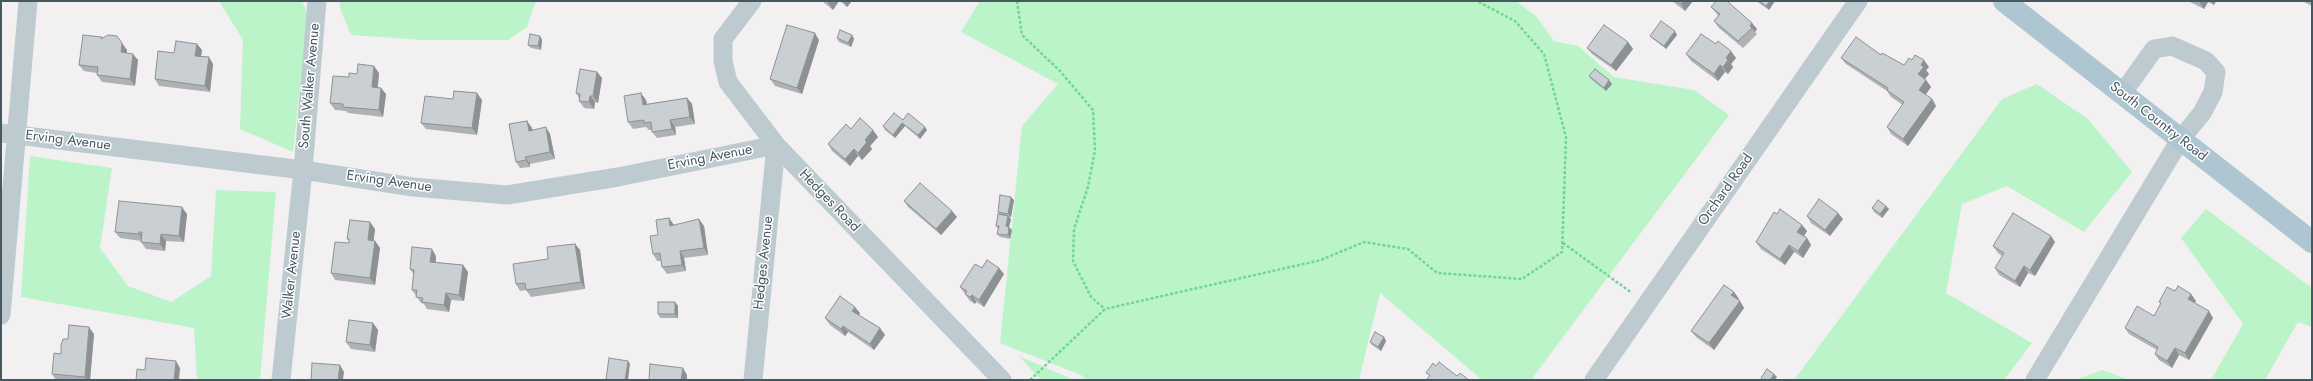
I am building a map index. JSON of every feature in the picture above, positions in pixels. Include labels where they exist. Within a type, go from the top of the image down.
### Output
[{"type":"main road","name":"South Country Road","points":[[2004,1],[2312,242]]},
{"type":"street","points":[[1,315],[8,134],[28,1]]},
{"type":"street","name":"South Walker Avenue","points":[[303,170],[317,1]]},
{"type":"street","name":"Hedges Road","points":[[752,1],[723,39],[723,61],[728,82],[776,145],[1002,380]]},
{"type":"street","name":"Orchard Road","points":[[1594,380],[1858,1]]},
{"type":"street","points":[[2035,380],[2180,140],[2202,113],[2213,92],[2216,72],[2206,61],[2172,46],[2154,49],[2122,94]]},
{"type":"street","name":"Erving Avenue","points":[[8,134],[303,170],[413,187],[507,195],[618,177],[776,145]]},
{"type":"street","name":"Hedges Avenue","points":[[753,380],[776,145]]},
{"type":"street","name":"Walker Avenue","points":[[281,380],[303,170]]},
{"type":"path","points":[[1017,1],[1022,35],[1060,71],[1094,110],[1095,150],[1088,187],[1074,229],[1073,261],[1090,297],[1105,309]]},
{"type":"path","points":[[1030,380],[1105,309],[1321,260],[1364,242],[1408,248],[1437,273],[1522,278],[1562,252],[1566,137],[1544,54],[1515,21],[1477,1]]},
{"type":"path","points":[[1562,243],[1647,304]]},
{"type":"green space","points":[[219,1],[302,1],[308,15],[293,152],[240,129],[243,40]]},
{"type":"green space","points":[[340,1],[536,1],[527,27],[508,40],[423,40],[351,35],[340,8]]},
{"type":"green space","points":[[980,1],[1516,1],[1536,16],[1554,41],[1578,46],[1614,77],[1694,90],[1729,115],[1531,380],[1482,380],[1380,293],[1359,380],[1086,380],[1081,375],[1000,343],[1022,126],[1058,84],[961,32]]},
{"type":"green space","points":[[2037,84],[2088,119],[2132,172],[2084,232],[2007,186],[1962,204],[1946,293],[2032,343],[2004,380],[1794,380],[2002,99]]},
{"type":"green space","points":[[30,156],[112,168],[100,248],[128,286],[171,302],[211,276],[216,190],[276,192],[260,380],[197,380],[194,328],[21,297]]},
{"type":"green space","points":[[2206,209],[2312,288],[2312,327],[2298,322],[2265,380],[2211,380],[2243,324],[2181,238]]},
{"type":"green space","points":[[1019,356],[1074,380],[1041,380]]},
{"type":"green space","points":[[2102,370],[2129,380],[2075,380]]},
{"type":"building","points":[[1676,1],[1683,1],[1681,4]]},
{"type":"building","points":[[1716,1],[1727,1],[1752,23],[1750,26],[1752,28],[1738,41],[1714,21],[1720,14],[1711,7]]},
{"type":"building","points":[[1759,1],[1770,1],[1766,6]]},
{"type":"building","points":[[1661,21],[1675,31],[1664,46],[1650,36]]},
{"type":"building","points":[[787,25],[815,33],[797,88],[770,79]]},
{"type":"building","points":[[1604,25],[1628,42],[1611,65],[1587,48]]},
{"type":"building","points":[[840,30],[852,35],[848,43],[837,38]]},
{"type":"building","points":[[530,34],[540,36],[538,46],[528,45]]},
{"type":"building","points":[[1701,34],[1716,44],[1718,41],[1731,51],[1726,58],[1728,60],[1723,67],[1720,65],[1714,74],[1686,54]]},
{"type":"building","points":[[83,35],[102,37],[101,39],[108,35],[117,36],[122,43],[121,52],[133,54],[130,79],[97,75],[98,67],[79,65]]},
{"type":"building","points":[[1856,37],[1881,55],[1882,53],[1904,65],[1909,58],[1912,60],[1915,55],[1924,60],[1921,65],[1924,67],[1918,74],[1926,80],[1919,90],[1932,99],[1903,139],[1887,127],[1904,102],[1887,90],[1888,88],[1841,58]]},
{"type":"building","points":[[176,41],[197,44],[195,56],[209,57],[205,86],[155,79],[158,51],[174,53]]},
{"type":"building","points":[[358,64],[374,66],[372,87],[381,88],[379,110],[343,107],[343,104],[330,103],[333,76],[349,77],[349,73],[357,74]]},
{"type":"building","points":[[580,69],[597,72],[593,96],[590,96],[589,102],[579,101],[580,94],[576,93]]},
{"type":"building","points":[[1595,69],[1609,80],[1604,88],[1589,76]]},
{"type":"building","points":[[454,91],[477,93],[472,128],[421,123],[425,96],[453,99]]},
{"type":"building","points":[[641,93],[643,105],[687,98],[690,117],[670,120],[672,129],[652,132],[651,122],[644,123],[644,120],[628,122],[624,96]]},
{"type":"building","points":[[894,113],[903,120],[908,113],[925,127],[918,135],[902,123],[893,135],[883,126]]},
{"type":"building","points":[[860,118],[873,130],[865,140],[867,142],[858,153],[854,149],[845,159],[828,144],[846,124],[851,129]]},
{"type":"building","points":[[527,121],[529,131],[546,127],[550,152],[525,157],[526,160],[516,162],[509,124]]},
{"type":"building","points":[[920,183],[952,211],[936,229],[904,201]]},
{"type":"building","points":[[1000,195],[1011,197],[1008,214],[998,212]]},
{"type":"building","points":[[1819,199],[1838,213],[1825,230],[1807,216]]},
{"type":"building","points":[[1878,200],[1886,206],[1880,214],[1872,208]]},
{"type":"building","points":[[119,201],[182,207],[179,236],[161,234],[160,244],[141,242],[142,232],[139,232],[139,234],[115,232]]},
{"type":"building","points":[[1780,209],[1802,225],[1797,232],[1807,238],[1798,251],[1789,245],[1780,259],[1756,242],[1774,212],[1777,214]]},
{"type":"building","points":[[2013,213],[2051,236],[2030,270],[2024,266],[2015,281],[1995,268],[2004,253],[1993,246]]},
{"type":"building","points":[[998,214],[1008,216],[1006,226],[1009,227],[1008,235],[997,234],[999,226],[996,226]]},
{"type":"building","points":[[669,218],[670,226],[699,219],[704,248],[680,251],[682,265],[662,267],[660,253],[653,254],[650,236],[658,235],[656,220]]},
{"type":"building","points":[[350,220],[370,222],[368,240],[375,241],[370,278],[331,273],[335,242],[349,243],[349,239],[347,239]]},
{"type":"building","points":[[575,244],[581,282],[526,290],[525,283],[516,284],[513,264],[548,259],[547,247]]},
{"type":"building","points":[[412,247],[432,249],[430,262],[463,265],[459,295],[446,293],[444,305],[422,302],[423,298],[416,297],[417,290],[412,290],[414,270],[410,269]]},
{"type":"building","points":[[987,260],[999,268],[979,300],[972,295],[970,297],[965,294],[967,291],[960,287],[975,264],[982,268]]},
{"type":"building","points":[[1724,285],[1734,292],[1731,295],[1740,301],[1709,343],[1691,331]]},
{"type":"building","points":[[2178,286],[2191,294],[2188,299],[2209,311],[2185,353],[2175,348],[2167,361],[2155,354],[2158,347],[2125,328],[2137,306],[2154,316],[2167,287],[2175,291]]},
{"type":"building","points":[[840,296],[855,307],[852,311],[880,328],[870,344],[843,326],[841,329],[825,318]]},
{"type":"building","points":[[658,302],[675,302],[675,314],[658,314]]},
{"type":"building","points":[[349,320],[373,323],[370,345],[346,342]]},
{"type":"building","points":[[69,325],[89,327],[85,377],[52,374],[54,353],[61,354],[63,339],[68,339]]},
{"type":"building","points":[[1375,332],[1384,337],[1378,347],[1370,342]]},
{"type":"building","points":[[146,358],[176,361],[174,380],[136,380],[137,369],[145,370]]},
{"type":"building","points":[[609,358],[628,361],[625,380],[606,379]]},
{"type":"building","points":[[1439,362],[1457,376],[1460,373],[1469,380],[1427,380],[1430,375],[1426,373],[1433,363],[1436,366]]},
{"type":"building","points":[[312,363],[340,365],[338,380],[311,380]]},
{"type":"building","points":[[650,364],[683,368],[681,380],[649,380]]},
{"type":"building","points":[[1767,369],[1774,374],[1770,380],[1763,380],[1761,378]]}]
